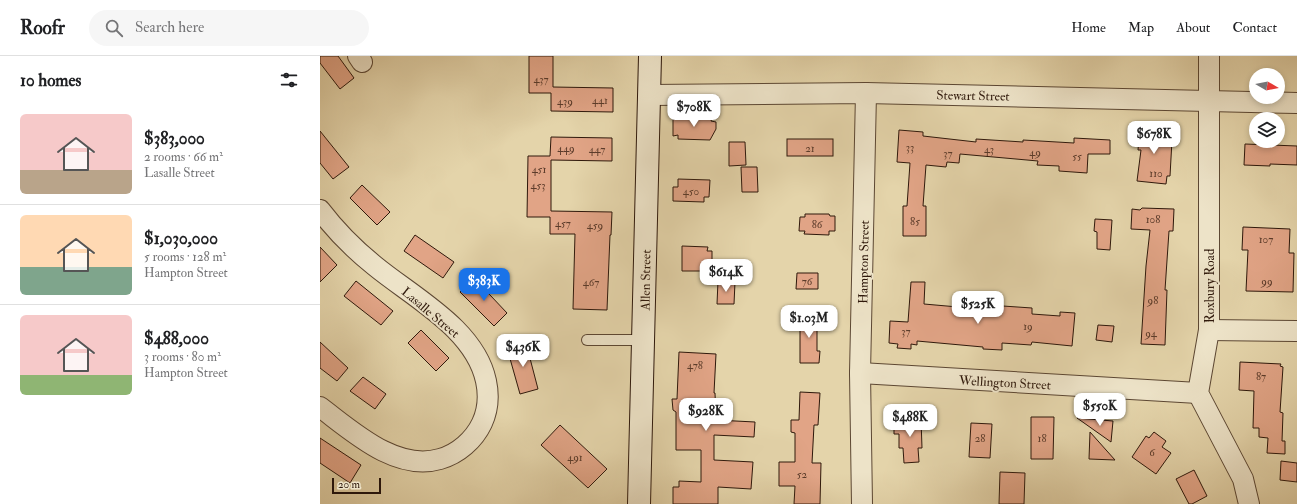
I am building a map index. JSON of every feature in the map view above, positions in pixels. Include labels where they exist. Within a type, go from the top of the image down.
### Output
[{"type":"street","name":"Allen Street","points":[[639,504],[650,56]]},
{"type":"street","name":"Roxbury Road","points":[[1198,393],[1209,330],[1209,56]]},
{"type":"street","name":"Stewart Street","points":[[650,95],[866,93],[1297,103]]},
{"type":"street","name":"Hampton Street","points":[[862,504],[860,373],[866,93]]},
{"type":"street","name":"Lasalle Street","points":[[320,210],[364,257],[390,279],[440,316],[458,333],[474,351],[485,375],[488,390],[486,413],[483,422],[473,438],[459,450],[443,458],[426,462],[406,460],[388,453],[373,445],[320,407]]},
{"type":"street","points":[[1209,330],[1297,332]]},
{"type":"street","name":"Wellington Street","points":[[860,373],[1198,393]]},
{"type":"street","points":[[1198,393],[1243,479],[1249,504]]},
{"type":"lane","points":[[587,340],[643,340]]},
{"type":"building","points":[[320,56],[338,56],[354,78],[340,89],[320,63]]},
{"type":"building","points":[[529,56],[553,56],[553,87],[613,88],[613,112],[551,111],[551,93],[529,93]]},
{"type":"building","points":[[678,117],[712,118],[711,121],[716,122],[716,129],[710,140],[678,139],[678,135],[673,136],[673,119],[678,119]]},
{"type":"building","points":[[1140,126],[1168,128],[1168,139],[1172,140],[1170,176],[1167,176],[1166,184],[1137,181],[1141,150],[1138,150]]},
{"type":"building","points":[[899,130],[923,132],[923,136],[976,142],[976,139],[1074,143],[1074,138],[1110,140],[1110,154],[1088,154],[1087,173],[1059,171],[1059,166],[1037,165],[1038,161],[960,154],[959,163],[947,162],[946,167],[926,165],[923,206],[926,206],[926,236],[903,236],[903,206],[907,206],[910,163],[897,162]]},
{"type":"building","points":[[320,131],[349,167],[333,179],[320,163]]},
{"type":"building","points":[[551,137],[612,138],[612,161],[551,160],[551,211],[612,212],[607,310],[573,309],[575,234],[550,234],[550,217],[527,217],[528,156],[550,156]]},
{"type":"building","points":[[787,139],[833,139],[833,156],[787,156]]},
{"type":"building","points":[[729,142],[745,142],[746,165],[729,166]]},
{"type":"building","points":[[1245,144],[1249,144],[1249,148],[1285,148],[1285,146],[1297,146],[1297,165],[1244,165]]},
{"type":"building","points":[[741,167],[757,167],[758,192],[742,192]]},
{"type":"building","points":[[678,179],[710,180],[709,197],[704,197],[704,202],[673,201],[673,187],[678,187]]},
{"type":"building","points":[[362,185],[390,212],[377,225],[350,198]]},
{"type":"building","points":[[1142,208],[1174,209],[1173,231],[1169,231],[1165,290],[1167,290],[1165,345],[1141,344],[1150,230],[1131,229],[1132,209],[1140,210]]},
{"type":"building","points":[[805,214],[829,214],[830,216],[835,216],[835,231],[829,231],[829,235],[804,234],[805,231],[799,231],[800,217],[805,217]]},
{"type":"building","points":[[1095,219],[1112,220],[1110,250],[1097,249],[1097,232],[1094,231]]},
{"type":"building","points":[[1243,227],[1290,229],[1289,253],[1294,253],[1293,292],[1246,291],[1248,250],[1242,250]]},
{"type":"building","points":[[415,235],[454,262],[443,278],[404,251]]},
{"type":"building","points":[[682,246],[708,247],[707,251],[712,251],[712,271],[682,271]]},
{"type":"building","points":[[320,247],[337,265],[320,282]]},
{"type":"building","points":[[797,273],[818,273],[818,289],[796,289]]},
{"type":"building","points":[[474,278],[507,313],[494,326],[460,292]]},
{"type":"building","points":[[356,281],[393,311],[381,325],[344,296]]},
{"type":"building","points":[[718,281],[735,282],[734,304],[717,304]]},
{"type":"building","points":[[911,282],[925,282],[924,304],[958,307],[959,303],[1032,308],[1032,314],[1060,316],[1060,312],[1075,313],[1072,346],[1032,342],[1031,345],[1002,343],[1002,350],[917,341],[917,345],[911,344],[911,349],[897,348],[898,344],[889,343],[890,321],[908,322]]},
{"type":"building","points":[[800,314],[817,314],[817,351],[820,351],[819,363],[800,363]]},
{"type":"building","points":[[1098,325],[1114,326],[1112,342],[1096,340]]},
{"type":"building","points":[[421,330],[449,358],[436,371],[408,343]]},
{"type":"building","points":[[320,342],[348,368],[337,381],[320,368]]},
{"type":"building","points":[[526,343],[538,389],[520,394],[507,348]]},
{"type":"building","points":[[679,352],[716,354],[714,393],[716,420],[755,422],[754,437],[714,435],[714,460],[753,462],[751,489],[718,487],[718,504],[673,504],[673,487],[679,487],[679,481],[701,482],[701,450],[676,450],[676,412],[673,410],[672,399],[677,399]]},
{"type":"building","points":[[1240,362],[1281,364],[1280,366],[1283,367],[1280,412],[1283,413],[1282,441],[1285,441],[1285,454],[1267,453],[1268,438],[1259,437],[1259,428],[1253,428],[1254,391],[1239,390]]},
{"type":"building","points":[[363,377],[386,394],[375,409],[350,391]]},
{"type":"building","points":[[800,392],[820,393],[818,425],[814,425],[812,463],[821,463],[820,504],[794,504],[795,486],[779,486],[779,462],[795,462],[795,433],[791,432],[791,420],[799,420]]},
{"type":"building","points":[[1031,417],[1054,417],[1053,459],[1031,459]]},
{"type":"building","points":[[1077,418],[1113,421],[1111,442]]},
{"type":"building","points":[[905,419],[921,419],[922,448],[918,448],[919,462],[904,463],[903,448],[899,448],[899,434],[894,434],[894,421],[905,421]]},
{"type":"building","points":[[971,423],[992,424],[990,458],[969,457]]},
{"type":"building","points":[[560,425],[607,469],[588,488],[541,445]]},
{"type":"building","points":[[1090,432],[1115,460],[1089,459]]},
{"type":"building","points":[[1154,432],[1166,441],[1162,447],[1171,453],[1156,474],[1132,457],[1146,436],[1149,438]]},
{"type":"building","points":[[320,438],[361,465],[350,483],[320,463]]},
{"type":"building","points":[[1281,461],[1297,463],[1297,482],[1280,480]]},
{"type":"building","points":[[1194,470],[1207,496],[1192,504],[1189,504],[1176,479]]},
{"type":"building","points":[[1000,472],[1025,473],[1024,504],[999,504]]}]
